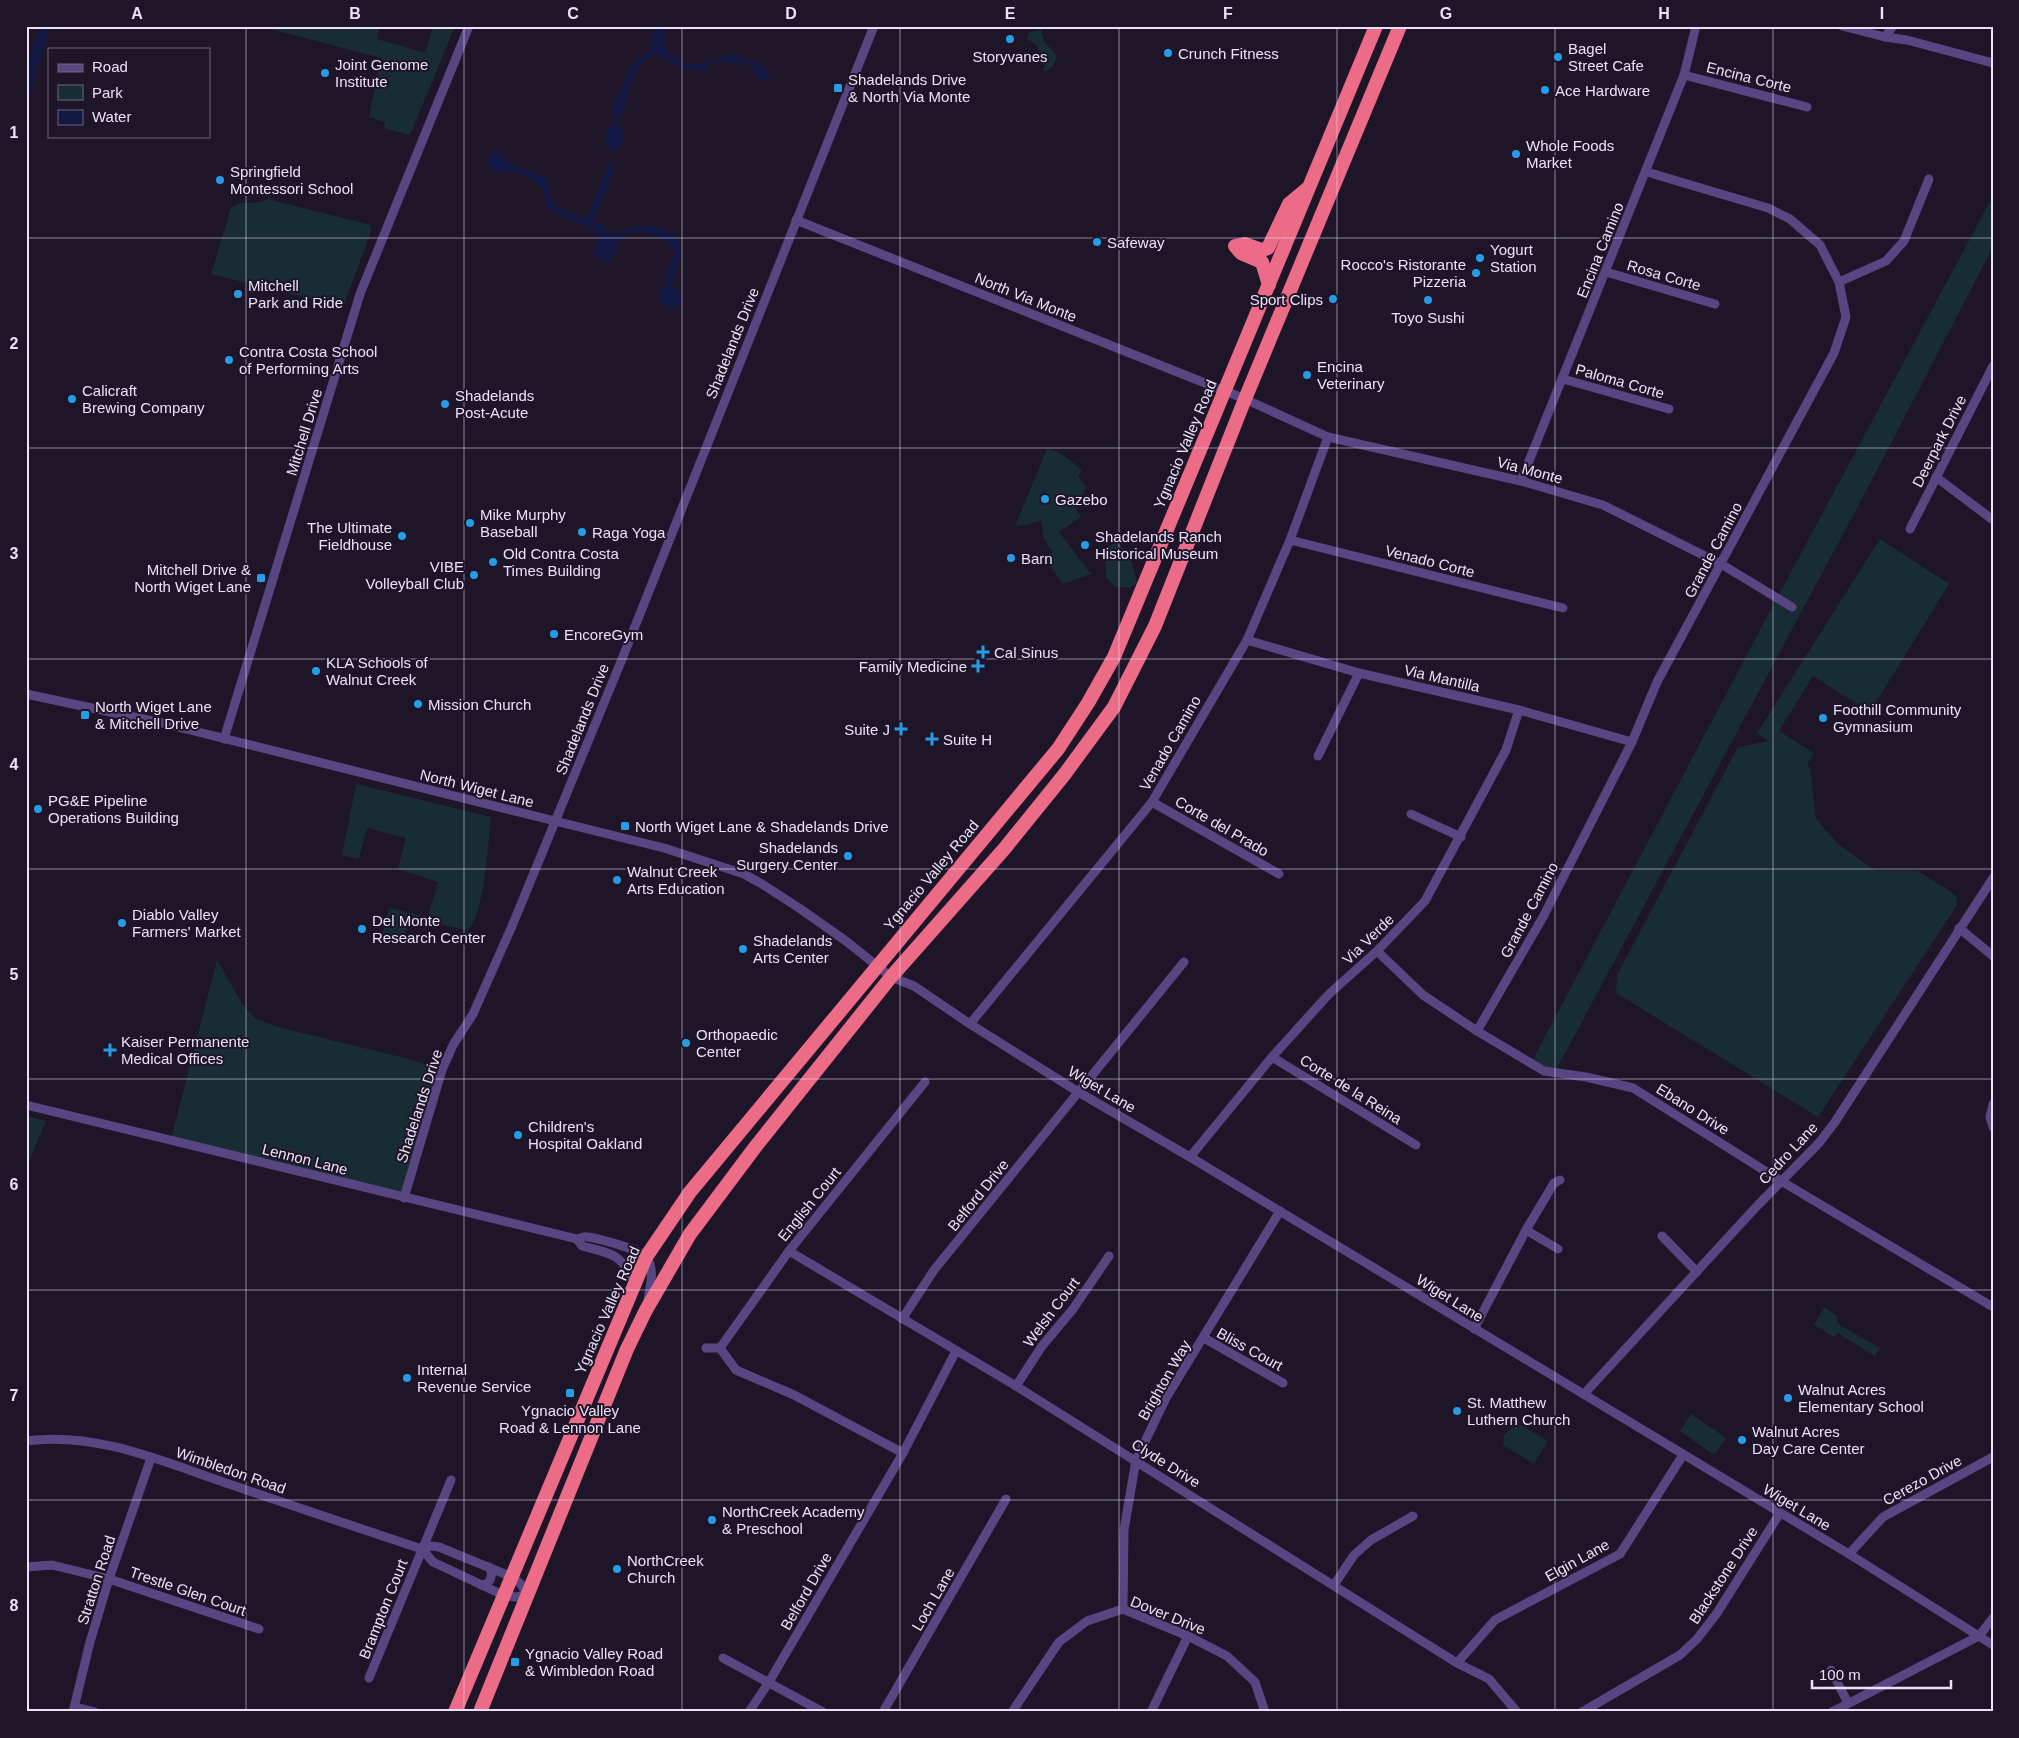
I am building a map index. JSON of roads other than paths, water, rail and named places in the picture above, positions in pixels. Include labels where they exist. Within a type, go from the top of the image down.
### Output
[{"type":"highway","name":"Ygnacio Valley Road","points":[[455,1712],[646,1257],[690,1192],[1058,749],[1088,703],[1114,657],[1376,26]]},
{"type":"highway","points":[[480,1712],[610,1390],[646,1310],[690,1234],[756,1146],[891,977],[1005,848],[1064,775],[1114,707],[1154,626],[1245,399],[1400,26]]},
{"type":"highway","points":[[1269,284],[1262,262],[1241,254],[1235,246],[1245,244],[1262,250],[1268,248],[1289,204],[1310,187]]},
{"type":"street","name":"Mitchell Drive","points":[[224,739],[360,294],[468,26]]},
{"type":"street","name":"Shadelands Drive","points":[[404,1198],[442,1070],[453,1045],[473,1014],[512,926],[620,664],[874,26]]},
{"type":"street","name":"Encina Camino","points":[[1521,481],[1684,75],[1696,26]]},
{"type":"street","points":[[1842,26],[1885,37],[1907,40],[1993,63]]},
{"type":"street","points":[[1885,26],[1885,37]]},
{"type":"street","points":[[1885,37],[1893,26]]},
{"type":"street","name":"Encina Corte","points":[[1684,75],[1807,107]]},
{"type":"street","name":"Grande Camino","points":[[1477,1032],[1543,917],[1632,742],[1657,682],[1834,353],[1846,317],[1839,282],[1820,245],[1790,219],[1768,208],[1646,172]]},
{"type":"street","points":[[1839,282],[1886,261],[1904,241],[1929,179]]},
{"type":"street","name":"North Via Monte","points":[[796,220],[1245,399]]},
{"type":"street","name":"Rosa Corte","points":[[1606,272],[1715,304]]},
{"type":"street","name":"Deerpark Drive","points":[[1910,530],[1992,371]]},
{"type":"street","name":"Paloma Corte","points":[[1562,379],[1669,409]]},
{"type":"street","name":"Via Monte","points":[[1245,399],[1328,436],[1521,481],[1603,505],[1721,564],[1792,607]]},
{"type":"street","name":"Venado Camino","points":[[970,1024],[1152,802],[1247,640],[1290,540],[1328,436]]},
{"type":"street","points":[[1936,477],[1993,520]]},
{"type":"street","name":"Venado Corte","points":[[1290,540],[1564,608]]},
{"type":"street","name":"Via Mantilla","points":[[1247,640],[1358,673],[1519,710],[1632,742]]},
{"type":"street","points":[[1318,756],[1358,673]]},
{"type":"street","name":"North Wiget Lane","points":[[26,694],[162,723],[664,848],[744,874],[799,908],[846,941],[891,977]]},
{"type":"street","name":"Via Verde","points":[[1190,1157],[1272,1056],[1329,994],[1377,951],[1425,901],[1506,750],[1519,710]]},
{"type":"street","name":"Corte del Prado","points":[[1152,802],[1279,874]]},
{"type":"street","points":[[1411,814],[1460,837]]},
{"type":"street","name":"Cedro Lane","points":[[1584,1394],[1819,1143],[1835,1122],[1993,878]]},
{"type":"street","points":[[1959,928],[1993,956]]},
{"type":"street","name":"Ebano Drive","points":[[1377,951],[1423,995],[1477,1032],[1544,1071],[1586,1077],[1633,1088],[1782,1181],[1993,1307]]},
{"type":"street","name":"Belford Drive","points":[[902,1319],[934,1270],[1184,962]]},
{"type":"street","name":"Wiget Lane","points":[[891,977],[914,986],[970,1024],[1080,1092],[1850,1554],[1993,1645]]},
{"type":"street","name":"Corte de la Reina","points":[[1272,1056],[1416,1144]]},
{"type":"street","name":"English Court","points":[[720,1348],[788,1251],[925,1082]]},
{"type":"street","points":[[1993,1104],[1990,1117],[1993,1126]]},
{"type":"street","name":"Lennon Lane","points":[[26,1105],[577,1239],[586,1236],[635,1250],[646,1257]]},
{"type":"street","points":[[1474,1329],[1526,1230],[1554,1183],[1560,1180]]},
{"type":"street","name":"Brighton Way","points":[[1123,1609],[1124,1530],[1136,1460],[1166,1398],[1280,1211]]},
{"type":"street","points":[[1526,1230],[1558,1249]]},
{"type":"street","points":[[1662,1236],[1697,1272]]},
{"type":"street","name":"Lennon Lane","points":[[577,1239],[582,1246],[617,1256],[627,1266],[635,1283]]},
{"type":"street","name":"Clyde Drive","points":[[788,1251],[1016,1386],[1457,1663],[1489,1679],[1517,1712]]},
{"type":"street","name":"Welsh Court","points":[[1016,1386],[1042,1346],[1073,1309],[1109,1256]]},
{"type":"street","points":[[646,1257],[650,1266],[651,1286],[646,1310]]},
{"type":"street","name":"Bliss Court","points":[[1204,1338],[1283,1383]]},
{"type":"street","points":[[706,1348],[720,1348],[736,1370],[794,1395],[902,1453]]},
{"type":"street","name":"Belford Drive","points":[[749,1712],[769,1682],[902,1453],[956,1351]]},
{"type":"street","name":"Wimbledon Road","points":[[26,1442],[69,1439],[97,1442],[150,1458],[422,1549],[433,1562],[503,1595],[515,1597],[528,1595],[521,1584],[512,1577],[440,1548],[430,1546],[422,1549]]},
{"type":"street","name":"Elgin Lane","points":[[1457,1663],[1495,1620],[1620,1554],[1683,1455]]},
{"type":"street","name":"Cerezo Drive","points":[[1850,1554],[1883,1517],[1993,1457]]},
{"type":"street","name":"Stratton Road","points":[[74,1709],[90,1642],[109,1579],[150,1458]]},
{"type":"street","name":"Brampton Court","points":[[369,1678],[451,1480]]},
{"type":"street","name":"Loch Lane","points":[[883,1712],[1006,1499]]},
{"type":"street","name":"Blackstone Drive","points":[[1582,1712],[1680,1655],[1697,1639],[1717,1613],[1780,1513]]},
{"type":"street","points":[[1334,1585],[1354,1555],[1371,1540],[1413,1516]]},
{"type":"street","name":"Trestle Glen Court","points":[[26,1567],[52,1565],[109,1579],[258,1629]]},
{"type":"street","points":[[482,1585],[491,1579],[492,1575],[489,1568]]},
{"type":"street","name":"Dover Drive","points":[[1012,1712],[1059,1642],[1087,1621],[1123,1609],[1188,1636],[1227,1656],[1255,1682],[1265,1712]]},
{"type":"street","points":[[1832,1712],[1979,1636],[1993,1618]]},
{"type":"street","points":[[1151,1712],[1188,1636]]},
{"type":"street","points":[[723,1658],[823,1712]]},
{"type":"street","points":[[1831,1670],[1848,1703]]},
{"type":"street","points":[[74,1709],[95,1712]]},
{"type":"water","points":[[657,26],[667,26],[665,45],[669,53],[685,64],[701,64],[732,54],[764,66],[769,75],[768,79],[760,81],[750,65],[745,62],[716,61],[704,71],[688,69],[654,55],[637,69],[624,108],[616,123],[621,129],[622,143],[618,150],[611,150],[606,146],[605,139],[608,128],[613,123],[614,102],[623,87],[628,71],[637,59],[651,50],[651,37]]},
{"type":"water","points":[[495,151],[499,152],[508,162],[547,178],[550,184],[549,192],[551,199],[558,207],[587,219],[610,161],[614,164],[613,172],[593,222],[596,225],[604,225],[608,233],[612,235],[626,229],[642,226],[675,234],[679,240],[681,253],[670,285],[678,290],[683,299],[678,306],[668,307],[660,300],[660,291],[666,284],[667,271],[675,252],[672,247],[652,234],[643,232],[628,233],[620,239],[612,259],[602,262],[595,254],[594,247],[598,241],[599,234],[590,227],[547,207],[544,191],[529,177],[514,171],[493,172],[487,166],[489,157]]},
{"type":"waterway","points":[[26,89],[45,26]]},
{"type":"place","name":"Storyvanes","points":[[1010,39]]},
{"type":"place","name":"Crunch Fitness","points":[[1168,53]]},
{"type":"place","name":"Bagel Street Cafe","points":[[1558,57]]},
{"type":"place","name":"Joint Genome Institute","points":[[325,73]]},
{"type":"place","name":"Shadelands Drive & North Via Monte","points":[[838,88]]},
{"type":"place","name":"Ace Hardware","points":[[1545,90]]},
{"type":"place","name":"Whole Foods Market","points":[[1516,154]]},
{"type":"place","name":"Springfield Montessori School","points":[[220,180]]},
{"type":"place","name":"Safeway","points":[[1097,242]]},
{"type":"place","name":"Yogurt Station","points":[[1480,258]]},
{"type":"place","name":"Rocco's Ristorante Pizzeria","points":[[1476,273]]},
{"type":"place","name":"Mitchell Park and Ride","points":[[238,294]]},
{"type":"place","name":"Sport Clips","points":[[1333,299]]},
{"type":"place","name":"Toyo Sushi","points":[[1428,300]]},
{"type":"place","name":"Contra Costa School of Performing Arts","points":[[229,360]]},
{"type":"place","name":"Encina Veterinary","points":[[1307,375]]},
{"type":"place","name":"Calicraft Brewing Company","points":[[72,399]]},
{"type":"place","name":"Shadelands Post-Acute","points":[[445,404]]},
{"type":"place","name":"Gazebo","points":[[1045,499]]},
{"type":"place","name":"Mike Murphy Baseball","points":[[470,523]]},
{"type":"place","name":"Raga Yoga","points":[[582,532]]},
{"type":"place","name":"The Ultimate Fieldhouse","points":[[402,536]]},
{"type":"place","name":"Shadelands Ranch Historical Museum","points":[[1085,545]]},
{"type":"place","name":"Barn","points":[[1011,558]]},
{"type":"place","name":"Old Contra Costa Times Building","points":[[493,562]]},
{"type":"place","name":"VIBE Volleyball Club","points":[[474,575]]},
{"type":"place","name":"Mitchell Drive & North Wiget Lane","points":[[261,578]]},
{"type":"place","name":"EncoreGym","points":[[554,634]]},
{"type":"place","name":"Cal Sinus","points":[[983,652]]},
{"type":"place","name":"Family Medicine","points":[[978,666]]},
{"type":"place","name":"KLA Schools of Walnut Creek","points":[[316,671]]},
{"type":"place","name":"Mission Church","points":[[418,704]]},
{"type":"place","name":"North Wiget Lane & Mitchell Drive","points":[[85,715]]},
{"type":"place","name":"Foothill Community Gymnasium","points":[[1823,718]]},
{"type":"place","name":"Suite J","points":[[901,729]]},
{"type":"place","name":"Suite H","points":[[932,739]]},
{"type":"place","name":"PG&E Pipeline Operations Building","points":[[38,809]]},
{"type":"place","name":"North Wiget Lane & Shadelands Drive","points":[[625,826]]},
{"type":"place","name":"Shadelands Surgery Center","points":[[848,856]]},
{"type":"place","name":"Walnut Creek Arts Education","points":[[617,880]]},
{"type":"place","name":"Diablo Valley Farmers' Market","points":[[122,923]]},
{"type":"place","name":"Del Monte Research Center","points":[[362,929]]},
{"type":"place","name":"Shadelands Arts Center","points":[[743,949]]},
{"type":"place","name":"Orthopaedic Center","points":[[686,1043]]},
{"type":"place","name":"Kaiser Permanente Medical Offices","points":[[110,1050]]},
{"type":"place","name":"Children's Hospital Oakland","points":[[518,1135]]},
{"type":"place","name":"Internal Revenue Service","points":[[407,1378]]},
{"type":"place","name":"Ygnacio Valley Road & Lennon Lane","points":[[570,1393]]},
{"type":"place","name":"Walnut Acres Elementary School","points":[[1788,1398]]},
{"type":"place","name":"St. Matthew Luthern Church","points":[[1457,1411]]},
{"type":"place","name":"Walnut Acres Day Care Center","points":[[1742,1440]]},
{"type":"place","name":"NorthCreek Academy & Preschool","points":[[712,1520]]},
{"type":"place","name":"NorthCreek Church","points":[[617,1569]]},
{"type":"place","name":"Ygnacio Valley Road & Wimbledon Road","points":[[515,1662]]}]
